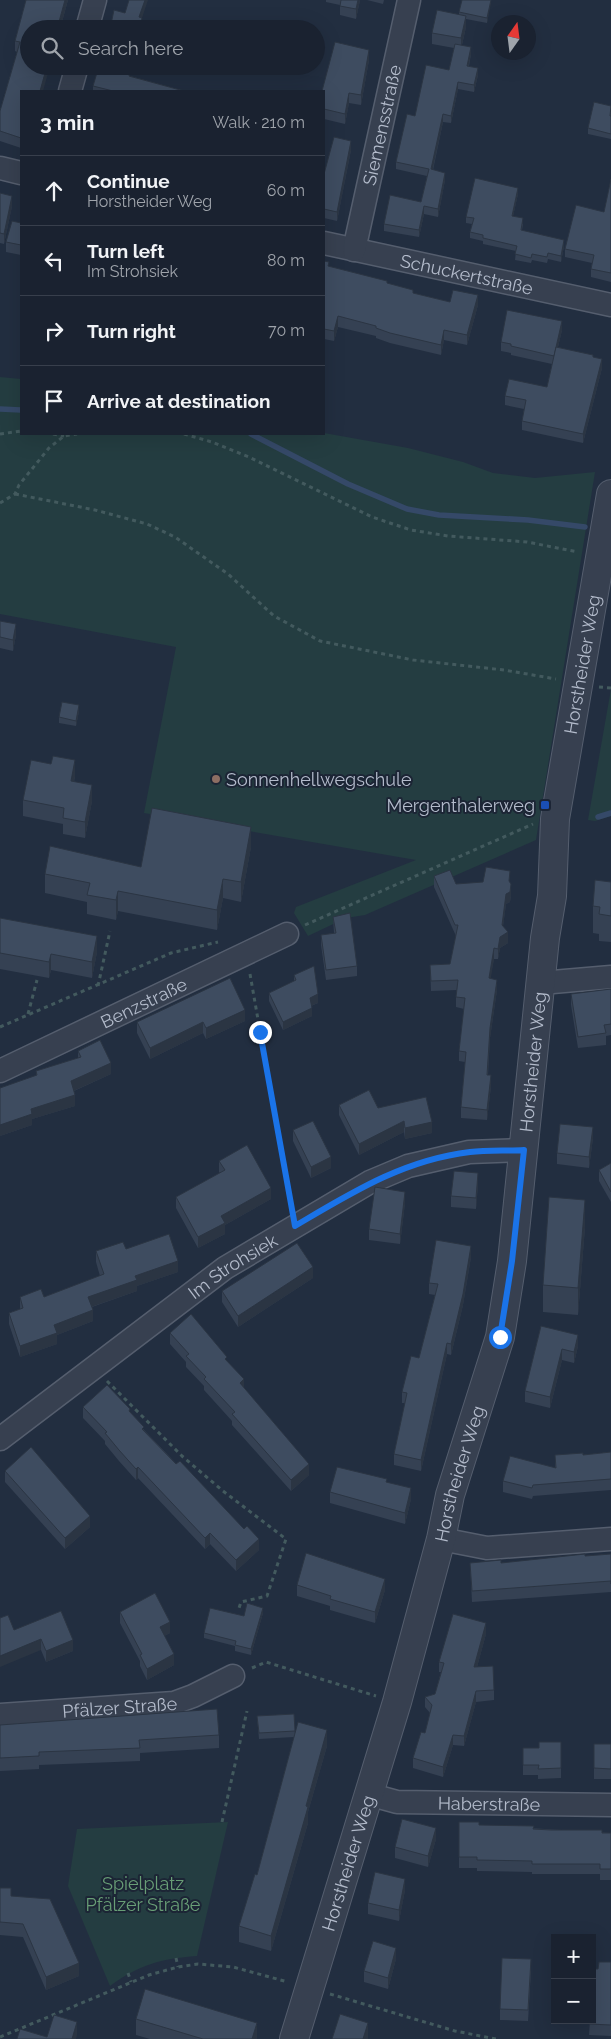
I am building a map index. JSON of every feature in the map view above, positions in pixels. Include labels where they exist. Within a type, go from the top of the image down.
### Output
[{"type":"street","points":[[89,20],[95,0]]},
{"type":"street","name":"Siemensstraße","points":[[354,250],[409,0]]},
{"type":"street","points":[[70,90],[74,75]]},
{"type":"street","points":[[0,168],[20,173]]},
{"type":"street","name":"Schuckertstraße","points":[[325,243],[611,305]]},
{"type":"street","name":"Horstheider Weg","points":[[294,2039],[397,1702],[441,1539],[450,1494],[500,1337],[512,1261],[552,896],[555,819],[611,494]]},
{"type":"street","name":"Horstheider Weg","points":[[552,896],[572,822],[611,584]]},
{"type":"street","name":"Benzstraße","points":[[0,1071],[286,934]]},
{"type":"street","points":[[541,983],[611,977]]},
{"type":"street","name":"Im Strohsiek","points":[[0,1439],[225,1268],[370,1182],[408,1166],[470,1152],[524,1150]]},
{"type":"street","points":[[441,1539],[486,1548],[611,1539]]},
{"type":"street","name":"Pfälzer Straße","points":[[0,1714],[174,1703],[193,1696],[233,1676]]},
{"type":"street","name":"Haberstraße","points":[[368,1794],[397,1802],[611,1805]]},
{"type":"path","points":[[0,434],[20,431]]},
{"type":"path","points":[[58,435],[71,435]]},
{"type":"path","points":[[188,435],[212,442],[249,457],[372,517],[411,530],[448,536],[527,542],[580,553],[600,551]]},
{"type":"path","points":[[0,503],[15,494],[49,448],[64,436]]},
{"type":"path","points":[[15,494],[95,510],[147,524],[175,537],[228,574],[274,616],[320,641],[413,660],[504,670],[578,684]]},
{"type":"path","points":[[286,934],[532,824],[555,819]]},
{"type":"path","points":[[98,986],[110,931]]},
{"type":"path","points":[[0,1027],[171,953],[227,940]]},
{"type":"path","points":[[247,954],[295,1226]]},
{"type":"path","points":[[28,1014],[37,980]]},
{"type":"path","points":[[94,1368],[182,1456],[223,1491],[286,1539],[267,1596],[241,1602],[239,1608]]},
{"type":"path","points":[[233,1676],[266,1662],[397,1702]]},
{"type":"path","points":[[222,1822],[247,1711]]},
{"type":"path","points":[[176,1958],[178,1967]]},
{"type":"path","points":[[0,2037],[131,1982],[178,1967],[198,1964],[233,1967],[455,2031],[496,2039]]},
{"type":"path","points":[[128,1973],[131,1982]]},
{"type":"green space","points":[[0,377],[20,379],[20,435],[325,435],[325,433],[408,448],[463,462],[493,473],[535,478],[595,472],[536,840],[365,915],[346,918],[308,936],[294,913],[296,907],[416,860],[144,813],[176,647],[0,614]]},
{"type":"green space","points":[[611,689],[611,816],[595,821],[588,820]]},
{"type":"green space","name":"Spielplatz Pfälzer Straße","points":[[228,1822],[197,1956],[151,1964],[131,1972],[110,1986],[68,1886],[77,1829]]},
{"type":"building","points":[[26,0],[65,0],[59,20],[21,20]]},
{"type":"building","points":[[129,0],[145,0],[139,17],[142,18],[141,20],[112,20],[114,10],[125,13]]},
{"type":"building","points":[[341,0],[358,0],[356,9],[340,6]]},
{"type":"building","points":[[462,0],[491,0],[487,18],[459,12]]},
{"type":"building","points":[[437,10],[466,16],[461,38],[432,33]]},
{"type":"building","points":[[20,22],[20,42],[15,41]]},
{"type":"building","points":[[20,42],[20,75],[44,75],[40,90],[20,90],[20,138],[0,131],[0,111]]},
{"type":"building","points":[[335,42],[369,50],[361,95],[349,93],[345,114],[325,109],[325,90],[322,90]]},
{"type":"building","points":[[455,44],[471,47],[467,66],[478,68],[474,85],[458,82],[451,116],[443,114],[431,169],[445,173],[438,209],[424,206],[419,230],[384,224],[390,195],[421,202],[429,169],[396,162],[407,114],[415,116],[426,65],[449,70]]},
{"type":"building","points":[[96,75],[129,75],[180,90],[109,90],[93,86]]},
{"type":"building","points":[[594,102],[611,106],[611,134],[588,128]]},
{"type":"building","points":[[334,137],[351,141],[337,212],[325,209],[325,170]]},
{"type":"building","points":[[475,178],[518,188],[512,216],[523,218],[521,230],[564,240],[561,256],[548,253],[547,257],[532,254],[531,258],[515,254],[517,246],[483,238],[483,235],[470,232],[474,218],[466,217]]},
{"type":"building","points":[[611,179],[611,273],[591,269],[594,255],[565,249],[576,205],[604,212]]},
{"type":"building","points":[[0,193],[12,196],[4,234],[0,233]]},
{"type":"building","points":[[12,221],[20,223],[20,245],[6,242]]},
{"type":"building","points":[[325,261],[329,262],[328,266],[387,281],[387,283],[413,290],[413,293],[450,302],[453,290],[478,295],[467,335],[444,330],[441,345],[390,333],[376,328],[376,326],[338,316],[334,331],[325,329]]},
{"type":"building","points":[[507,310],[562,321],[554,356],[501,342]]},
{"type":"building","points":[[556,347],[593,355],[593,357],[602,359],[583,434],[522,421],[526,400],[505,396],[509,379],[547,387]]},
{"type":"building","points":[[0,621],[16,624],[13,640],[0,637]]},
{"type":"building","points":[[62,702],[79,705],[76,721],[59,717]]},
{"type":"building","points":[[53,756],[75,760],[71,781],[92,785],[85,822],[63,818],[64,808],[23,800],[31,760],[51,764]]},
{"type":"building","points":[[152,808],[251,827],[241,882],[223,879],[217,910],[118,891],[116,900],[87,895],[90,883],[45,874],[50,846],[141,867]]},
{"type":"building","points":[[486,867],[510,871],[509,881],[511,884],[510,892],[506,894],[502,925],[508,932],[500,937],[498,949],[494,948],[489,978],[497,980],[490,1028],[487,1075],[491,1075],[487,1110],[461,1107],[466,1052],[459,1051],[465,998],[456,997],[458,980],[431,981],[430,965],[450,964],[458,925],[455,925],[434,876],[450,870],[456,884],[483,882]]},
{"type":"building","points":[[595,880],[611,882],[611,916],[599,914],[600,907],[593,906]]},
{"type":"building","points":[[350,913],[357,966],[326,970],[321,935],[336,933],[333,917]]},
{"type":"building","points":[[0,918],[97,936],[92,962],[51,954],[49,962],[0,953]]},
{"type":"building","points":[[314,966],[318,994],[310,998],[312,1008],[283,1022],[269,993],[296,980],[294,975]]},
{"type":"building","points":[[230,978],[245,1010],[206,1028],[203,1022],[150,1048],[137,1022]]},
{"type":"building","points":[[611,989],[611,1024],[604,1025],[606,1033],[578,1037],[571,994]]},
{"type":"building","points":[[100,1040],[111,1063],[71,1081],[75,1095],[31,1109],[32,1114],[0,1125],[0,1088],[37,1075],[36,1071],[81,1057],[78,1051]]},
{"type":"building","points":[[369,1090],[378,1108],[426,1097],[432,1122],[405,1128],[404,1121],[359,1144],[339,1105]]},
{"type":"building","points":[[313,1121],[331,1157],[311,1167],[293,1130]]},
{"type":"building","points":[[560,1124],[593,1127],[589,1157],[557,1153]]},
{"type":"building","points":[[247,1145],[271,1188],[221,1216],[225,1223],[198,1237],[176,1197],[225,1170],[219,1161]]},
{"type":"building","points":[[611,1163],[611,1192],[599,1170]]},
{"type":"building","points":[[454,1171],[478,1173],[476,1198],[451,1196]]},
{"type":"building","points":[[375,1187],[405,1192],[400,1234],[369,1229]]},
{"type":"building","points":[[549,1197],[585,1200],[578,1288],[543,1285]]},
{"type":"building","points":[[169,1234],[178,1261],[135,1276],[137,1280],[88,1297],[93,1310],[54,1325],[57,1333],[20,1346],[9,1313],[23,1308],[20,1297],[41,1289],[44,1297],[104,1274],[96,1251],[123,1242],[126,1249]]},
{"type":"building","points":[[436,1240],[471,1246],[463,1294],[451,1344],[447,1343],[421,1460],[394,1454],[407,1393],[402,1392],[411,1356],[419,1358],[438,1284],[429,1283]]},
{"type":"building","points":[[297,1243],[313,1267],[238,1316],[222,1291]]},
{"type":"building","points":[[191,1314],[227,1357],[225,1359],[244,1379],[240,1383],[309,1464],[291,1480],[232,1414],[235,1412],[204,1379],[206,1377],[186,1356],[189,1354],[170,1333]]},
{"type":"building","points":[[541,1326],[578,1335],[574,1352],[562,1349],[550,1397],[525,1391]]},
{"type":"building","points":[[107,1385],[130,1409],[129,1411],[144,1427],[142,1429],[176,1464],[180,1461],[244,1529],[247,1526],[259,1539],[236,1560],[210,1533],[205,1538],[138,1467],[136,1469],[105,1433],[107,1432],[83,1407]]},
{"type":"building","points":[[31,1447],[90,1516],[65,1538],[5,1471]]},
{"type":"building","points":[[611,1452],[611,1479],[533,1485],[532,1488],[503,1481],[510,1456],[556,1468],[555,1455]]},
{"type":"building","points":[[337,1467],[387,1479],[386,1482],[411,1488],[405,1513],[330,1492]]},
{"type":"building","points":[[306,1553],[385,1579],[375,1612],[330,1599],[331,1596],[297,1585]]},
{"type":"building","points":[[585,1554],[585,1556],[611,1554],[611,1581],[472,1591],[470,1563],[501,1560],[501,1563]]},
{"type":"building","points":[[155,1593],[170,1622],[160,1627],[174,1654],[147,1669],[140,1655],[142,1654],[120,1612]]},
{"type":"building","points":[[247,1603],[263,1608],[251,1649],[235,1645],[236,1641],[204,1633],[210,1608],[244,1616]]},
{"type":"building","points":[[61,1611],[73,1640],[46,1651],[41,1639],[0,1656],[0,1618],[8,1615],[14,1630]]},
{"type":"building","points":[[453,1614],[486,1623],[474,1667],[493,1666],[494,1690],[476,1691],[464,1736],[453,1735],[443,1767],[413,1758],[421,1732],[425,1733],[432,1705],[425,1697],[435,1694],[444,1663],[439,1662]]},
{"type":"building","points":[[217,1709],[219,1735],[139,1740],[140,1748],[39,1752],[39,1756],[0,1758],[0,1725]]},
{"type":"building","points":[[294,1714],[295,1731],[259,1733],[257,1716]]},
{"type":"building","points":[[298,1722],[327,1730],[306,1806],[308,1807],[271,1936],[239,1926],[255,1874],[257,1875]]},
{"type":"building","points":[[539,1742],[561,1742],[561,1768],[538,1769],[539,1765],[523,1765],[523,1748],[539,1748]]},
{"type":"building","points":[[594,1744],[611,1744],[611,1769],[594,1768]]},
{"type":"building","points":[[402,1819],[436,1828],[428,1856],[395,1847]]},
{"type":"building","points":[[459,1822],[479,1822],[479,1825],[534,1826],[533,1829],[602,1830],[602,1833],[611,1833],[611,1869],[600,1869],[600,1864],[532,1864],[532,1861],[477,1860],[477,1857],[459,1857]]},
{"type":"building","points":[[375,1872],[405,1879],[399,1910],[368,1903]]},
{"type":"building","points":[[0,1888],[11,1888],[11,1896],[50,1899],[79,1963],[46,1977],[23,1924],[0,1922]]},
{"type":"building","points":[[373,1941],[396,1948],[388,1978],[364,1971]]},
{"type":"building","points":[[502,1958],[531,1959],[528,2010],[500,2009]]},
{"type":"building","points":[[599,1962],[611,1962],[611,2025],[589,2024],[596,2024],[596,1969],[598,1969]]},
{"type":"building","points":[[145,1989],[257,2023],[252,2039],[203,2039],[136,2019]]},
{"type":"building","points":[[340,2014],[368,2023],[363,2039],[332,2039]]},
{"type":"building","points":[[54,2015],[77,2022],[72,2039],[17,2039],[20,2029],[47,2037]]},
{"type":"waterway","points":[[0,409],[20,410]]},
{"type":"waterway","points":[[253,435],[348,484],[407,509],[439,515],[528,520],[585,527]]},
{"type":"waterway","points":[[598,817],[611,813]]},
{"type":"place","name":"Sonnenhellwegschule","points":[[216,779]]},
{"type":"place","name":"Mergenthalerweg","points":[[545,805]]},
{"type":"route","points":[[260,1032],[295,1226],[370,1182],[408,1166],[470,1152],[524,1150],[512,1261],[500,1337]]}]
